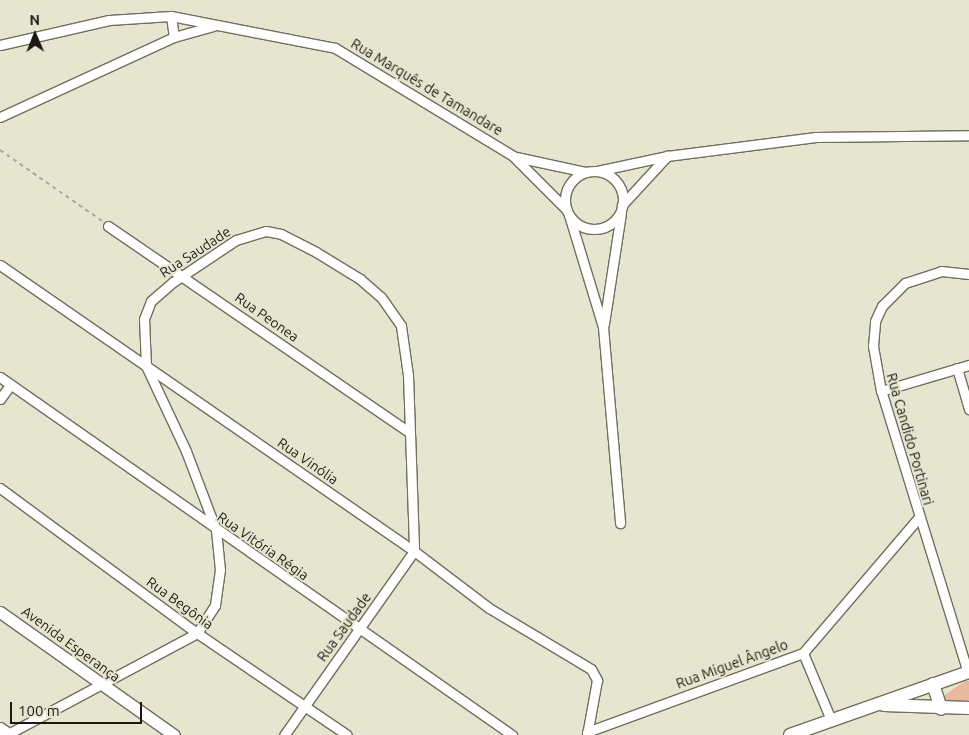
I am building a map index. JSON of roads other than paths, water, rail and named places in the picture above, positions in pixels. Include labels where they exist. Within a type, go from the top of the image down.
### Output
[{"type":"main road","points":[[798,734],[831,720],[879,705],[969,672]]},
{"type":"main road","points":[[934,684],[941,709]]},
{"type":"main road","points":[[879,705],[941,709],[969,708]]},
{"type":"main road","points":[[941,709],[969,718]]},
{"type":"street","name":"Rua Marquês de Tamandare","points":[[0,45],[110,20],[171,16],[309,41],[344,52],[513,156],[568,212],[603,327],[620,522]]},
{"type":"street","points":[[171,16],[174,37]]},
{"type":"street","points":[[0,117],[174,37],[219,25]]},
{"type":"street","points":[[667,156],[622,207],[617,217],[602,228],[583,226],[568,212],[568,187],[586,172],[667,156],[816,137],[969,135]]},
{"type":"street","name":"Rua Marquês de Tamandare","points":[[513,156],[543,165],[586,172]]},
{"type":"street","points":[[597,171],[610,176],[619,186],[622,207]]},
{"type":"street","name":"Rua Marquês de Tamandare","points":[[603,327],[622,207]]},
{"type":"street","name":"Rua Peonea","points":[[108,226],[184,276],[410,433]]},
{"type":"street","name":"Rua Saudade","points":[[6,732],[197,633],[215,605],[220,589],[216,530],[186,451],[146,366],[142,329],[147,309],[166,287],[236,240],[266,231],[282,234],[360,279],[387,304],[401,326],[408,375],[414,551],[284,735]]},
{"type":"street","name":"Rua Vinólia","points":[[0,265],[414,551],[489,608],[591,668],[597,680],[587,734]]},
{"type":"street","name":"Rua Candido Portinari","points":[[969,274],[941,271],[923,274],[905,283],[882,306],[876,321],[873,346],[881,391],[918,517],[969,672]]},
{"type":"street","points":[[881,391],[969,365]]},
{"type":"street","points":[[957,368],[969,409]]},
{"type":"street","name":"Rua Vitória Régia","points":[[0,377],[359,630],[512,735]]},
{"type":"street","points":[[0,399],[10,385]]},
{"type":"street","name":"Rua Begônia","points":[[0,488],[197,633],[347,735]]},
{"type":"street","name":"Rua Miguel Ângelo","points":[[587,734],[803,652],[918,517]]},
{"type":"street","name":"Avenida Esperança","points":[[0,612],[174,735]]},
{"type":"street","points":[[803,652],[831,720]]}]
